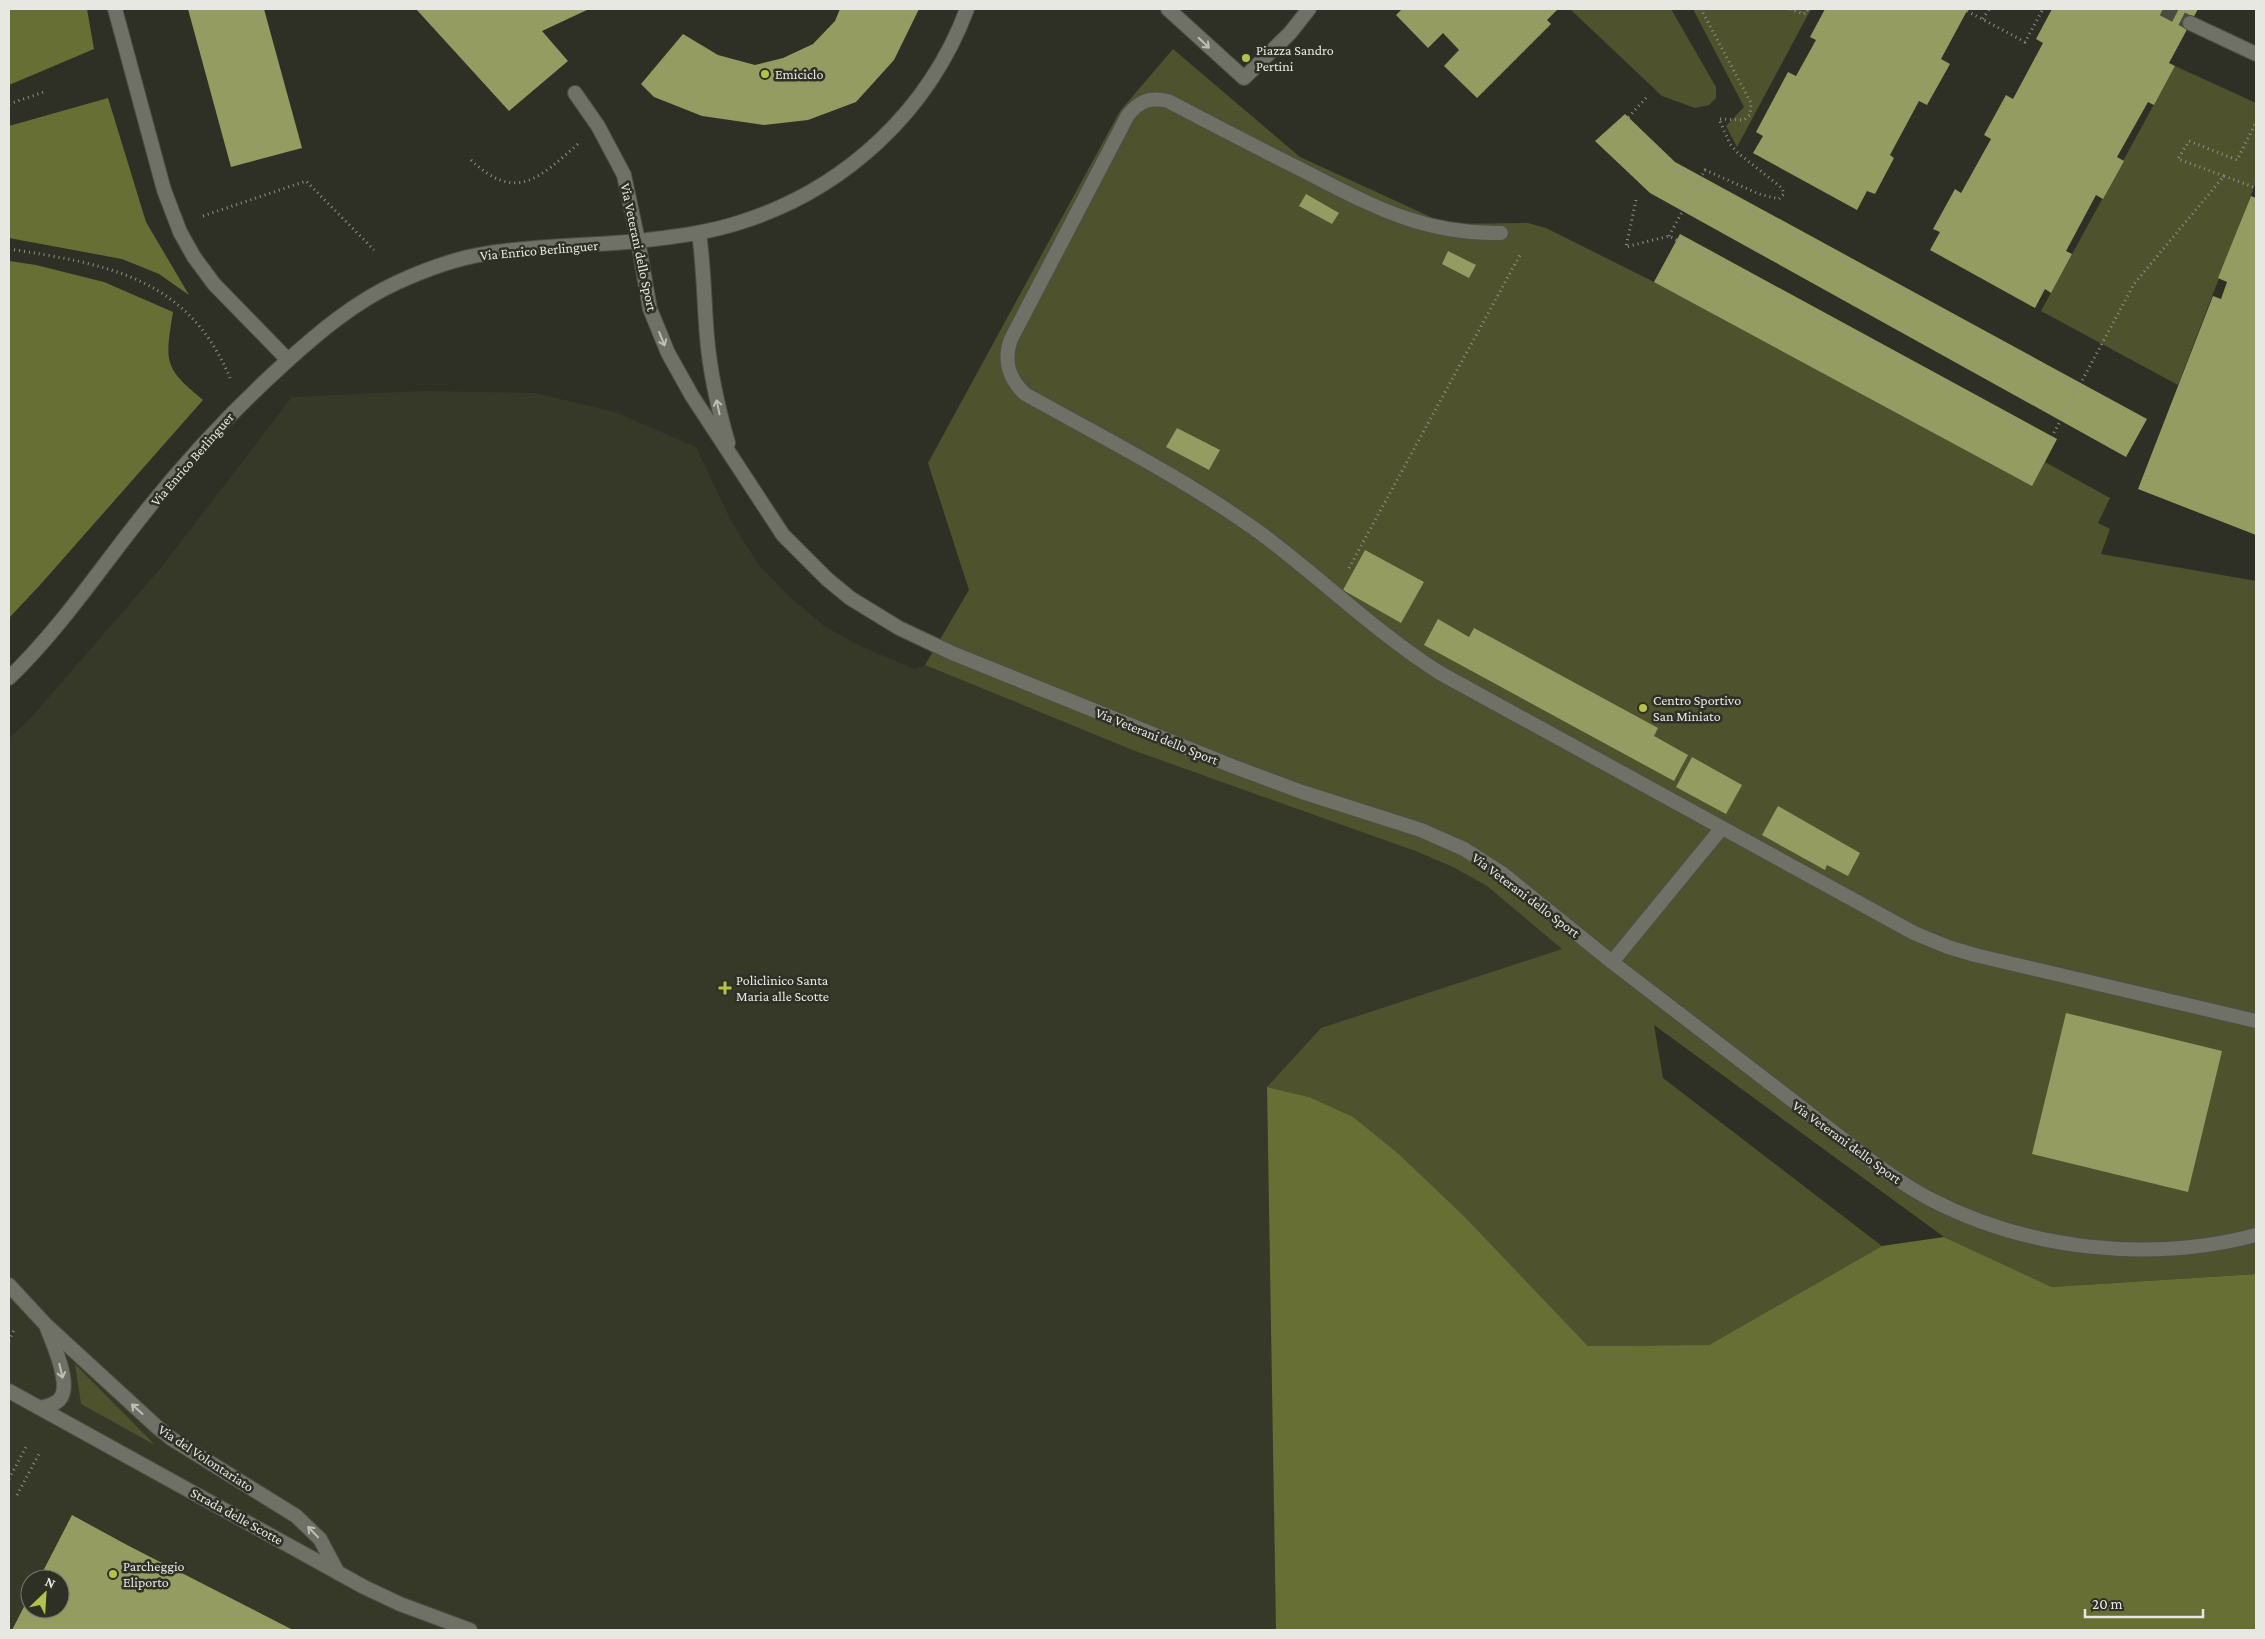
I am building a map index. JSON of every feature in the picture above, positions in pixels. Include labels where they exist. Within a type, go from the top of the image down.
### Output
[{"type":"street","points":[[115,9],[164,190],[180,232],[194,257],[214,284],[288,360]]},
{"type":"street","name":"Via Enrico Berlinguer","points":[[9,678],[52,632],[147,510],[208,438],[240,404],[316,335],[374,294],[441,265],[486,253],[638,241],[699,233],[741,222],[784,206],[825,183],[861,159],[893,127],[920,96],[940,66],[967,9]]},
{"type":"street","points":[[1168,9],[1244,78],[1290,33],[1309,9]]},
{"type":"street","points":[[2190,24],[2256,54]]},
{"type":"street","name":"Via Veterani dello Sport","points":[[575,94],[598,126],[624,175],[650,309],[668,353],[692,396],[731,454],[768,515],[827,579],[873,613],[952,653],[1186,748],[1302,792],[1383,817],[1447,840],[1503,874],[1612,962],[1870,1160],[1910,1188],[1948,1208],[2024,1234],[2114,1249],[2150,1249],[2221,1243],[2256,1235]]},
{"type":"street","points":[[1500,233],[1464,233],[1440,229],[1392,215],[1168,101],[1146,100],[1137,104],[1128,115],[1010,339],[1006,350],[1006,360],[1014,382],[1025,394],[1209,498],[1262,534],[1407,650],[1459,685],[1914,933],[1948,947],[2256,1022]]},
{"type":"street","name":"Via Veterani dello Sport","points":[[699,233],[704,267],[710,362],[719,414],[731,454]]},
{"type":"street","points":[[1612,962],[1721,829]]},
{"type":"street","name":"Via del Volontariato","points":[[9,1285],[46,1325],[172,1439],[296,1516],[320,1539],[338,1573]]},
{"type":"street","name":"Via del Volontariato","points":[[40,1408],[52,1405],[59,1400],[64,1391],[60,1366],[46,1325]]},
{"type":"street","name":"Strada delle Scotte","points":[[9,1391],[338,1573],[400,1604],[470,1630]]},
{"type":"path","points":[[1669,236],[1705,170],[1759,194],[1779,199],[1784,194],[1782,188],[1738,153],[1725,135],[1720,119],[1744,120],[1750,115],[1751,103],[1701,9]]},
{"type":"path","points":[[1790,9],[1804,14],[1808,11],[1807,9]]},
{"type":"path","points":[[1983,19],[1989,9]]},
{"type":"path","points":[[1967,11],[2024,42],[2043,9]]},
{"type":"path","points":[[9,104],[44,92]]},
{"type":"path","points":[[1646,98],[1624,122],[1671,167],[2078,388]]},
{"type":"path","points":[[2256,122],[2237,160],[2189,141],[2178,159],[2256,188]]},
{"type":"path","points":[[471,160],[483,171],[499,181],[516,184],[533,179],[550,168],[598,126]]},
{"type":"path","points":[[1636,200],[1626,247],[1669,236],[2049,442],[2134,284],[2224,176]]},
{"type":"path","points":[[197,218],[306,181],[374,250]]},
{"type":"path","points":[[9,249],[53,256],[103,268],[149,284],[170,298],[190,315],[208,337],[225,365],[240,404]]},
{"type":"path","points":[[1336,593],[1522,252]]},
{"type":"path","points":[[9,1341],[15,1327]]},
{"type":"path","points":[[9,1479],[27,1445]]},
{"type":"path","points":[[17,1495],[40,1452]]},
{"type":"shaded area","name":"Policlinico Santa Maria alle Scotte","points":[[423,391],[535,393],[615,412],[696,447],[733,525],[759,565],[791,598],[824,626],[860,646],[915,669],[925,665],[1135,751],[1418,852],[1453,867],[1487,886],[1563,949],[1321,1028],[1267,1087],[1276,1630],[9,1630],[9,738],[30,719],[160,569],[292,397]]},
{"type":"green space","points":[[9,9],[87,9],[94,49],[9,85]]},
{"type":"green space","points":[[1570,9],[1671,9],[1716,87],[1716,98],[1709,105],[1695,108],[1662,96]]},
{"type":"green space","points":[[1693,9],[1811,9],[1737,147],[1726,126],[1744,107]]},
{"type":"green space","name":"Centro Sportivo San Miniato","points":[[1173,49],[1300,157],[1446,224],[1528,223],[1546,228],[1654,282],[1680,234],[2057,439],[2045,462],[2110,498],[2098,523],[2110,529],[2101,554],[2256,581],[2256,1274],[2052,1287],[1944,1237],[1654,1025],[1663,1078],[1882,1246],[1709,1345],[1588,1346],[1465,1217],[1401,1156],[1309,1097],[1267,1087],[1321,1028],[1562,949],[1487,886],[1453,867],[1418,852],[1135,751],[925,665],[969,590],[928,463],[1120,111]]},
{"type":"green space","points":[[2175,66],[2256,103],[2256,182],[2178,385],[2041,311]]},
{"type":"green space","points":[[108,98],[146,222],[189,295],[159,274],[122,259],[9,238],[9,126]]},
{"type":"green space","points":[[9,261],[36,265],[104,282],[173,312],[168,353],[170,362],[180,379],[203,400],[9,618]]},
{"type":"green space","points":[[1267,1087],[1309,1097],[1353,1117],[1401,1156],[1465,1217],[1588,1346],[1709,1345],[1882,1246],[1944,1237],[2052,1287],[2256,1274],[2256,1630],[1276,1630]]},
{"type":"green space","points":[[75,1364],[155,1445],[81,1404]]},
{"type":"building","points":[[188,9],[264,9],[302,148],[231,167]]},
{"type":"building","points":[[416,9],[589,9],[542,31],[568,61],[509,111]]},
{"type":"building","name":"Emiciclo","points":[[840,9],[919,9],[894,60],[856,102],[808,120],[764,125],[702,116],[654,97],[641,84],[683,34],[718,55],[755,65],[783,58],[813,44],[835,21]]},
{"type":"building","points":[[1402,9],[1558,9],[1547,20],[1551,24],[1477,98],[1444,66],[1459,50],[1443,33],[1428,48],[1396,15]]},
{"type":"building","points":[[1825,9],[1968,9],[1941,59],[1950,64],[1927,105],[1919,101],[1890,155],[1894,158],[1875,194],[1867,191],[1857,210],[1753,153],[1763,136],[1756,132],[1788,72],[1796,76],[1816,40],[1810,37]]},
{"type":"building","points":[[2052,9],[2198,9],[2169,63],[2175,66],[2154,105],[2148,102],[2117,157],[2124,161],[2103,199],[2096,195],[2066,251],[2072,254],[2051,293],[2045,289],[2035,308],[1930,250],[1940,232],[1933,229],[1955,189],[1961,193],[1991,139],[1984,135],[2006,95],[2013,99],[2043,43],[2036,39]]},
{"type":"building","points":[[1625,114],[1675,162],[2147,419],[2126,457],[1650,193],[1595,141]]},
{"type":"building","points":[[1306,194],[1339,213],[1332,224],[1299,206]]},
{"type":"building","points":[[2251,196],[2256,198],[2256,535],[2138,489],[2213,296],[2221,299],[2227,282],[2218,278]]},
{"type":"building","points":[[1680,234],[2057,439],[2032,486],[1654,282]]},
{"type":"building","points":[[1448,251],[1476,265],[1469,278],[1442,264]]},
{"type":"building","points":[[1177,428],[1220,450],[1209,470],[1166,447]]},
{"type":"building","points":[[1365,550],[1424,582],[1401,623],[1343,590]]},
{"type":"building","points":[[1438,619],[1469,637],[1474,628],[1658,728],[1654,736],[1688,755],[1674,781],[1424,645]]},
{"type":"building","points":[[1692,757],[1742,785],[1726,814],[1676,787]]},
{"type":"building","points":[[1778,806],[1860,853],[1848,876],[1827,865],[1825,870],[1762,835]]},
{"type":"building","points":[[2066,1013],[2222,1051],[2188,1192],[2032,1154]]},
{"type":"building","name":"Parcheggio Eliporto","points":[[72,1515],[293,1630],[12,1630],[20,1614],[20,1619],[70,1619],[70,1569],[44,1569]]},
{"type":"tunnel","points":[[2163,9],[2190,23]]},
{"type":"place","name":"Piazza Sandro Pertini","points":[[1246,58]]},
{"type":"place","name":"Emiciclo","points":[[765,74]]},
{"type":"place","name":"Centro Sportivo San Miniato","points":[[1643,708]]},
{"type":"place","name":"Policlinico Santa Maria alle Scotte","points":[[725,988]]},
{"type":"place","name":"Parcheggio Eliporto","points":[[113,1574]]}]
